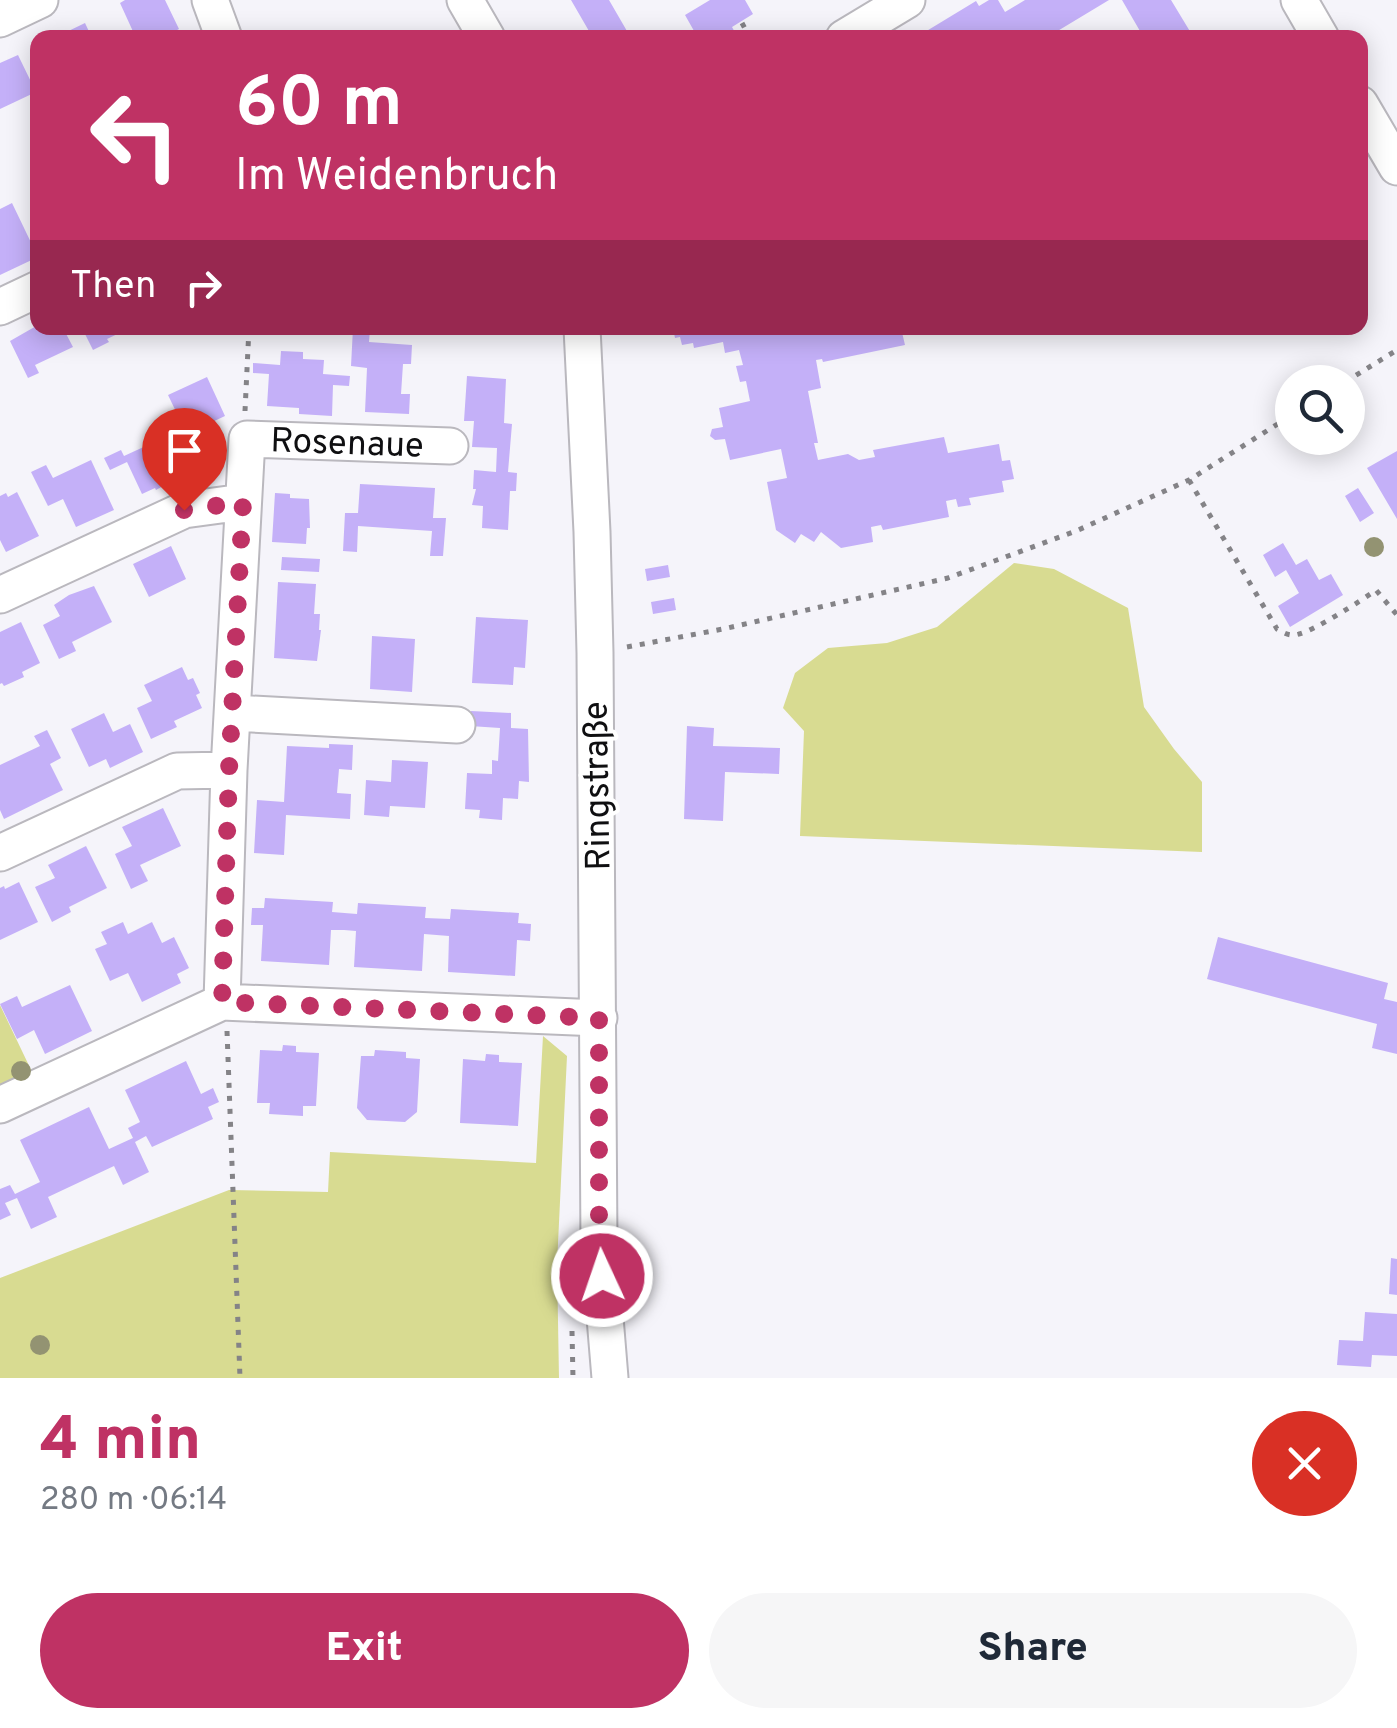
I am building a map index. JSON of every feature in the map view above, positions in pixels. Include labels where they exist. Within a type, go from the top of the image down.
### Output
[{"type":"street","points":[[0,19],[40,0]]},
{"type":"street","points":[[210,0],[221,30]]},
{"type":"street","points":[[465,0],[482,30]]},
{"type":"street","points":[[858,30],[907,0]]},
{"type":"street","points":[[1299,0],[1316,30]]},
{"type":"street","points":[[1368,118],[1397,167]]},
{"type":"street","points":[[0,307],[30,293]]},
{"type":"street","name":"Ringstraße","points":[[582,335],[595,653],[599,1245],[610,1378]]},
{"type":"street","name":"Rosenaue","points":[[222,1002],[229,770],[247,438],[450,446]]},
{"type":"street","name":"Rosenaue","points":[[0,596],[184,510],[243,502]]},
{"type":"street","points":[[233,713],[457,725]]},
{"type":"street","points":[[0,854],[177,771],[229,770]]},
{"type":"street","points":[[0,1105],[222,1002],[599,1018]]},
{"type":"street","name":"Ringstraße","points":[[587,1378],[599,1245]]},
{"type":"path","points":[[742,23],[746,30]]},
{"type":"path","points":[[247,438],[244,424],[249,335]]},
{"type":"path","points":[[1365,369],[1397,350]]},
{"type":"path","points":[[595,653],[948,578],[1076,530],[1189,480],[1275,426]]},
{"type":"path","points":[[1189,480],[1277,629],[1287,635],[1300,634],[1376,590],[1397,615]]},
{"type":"path","points":[[222,1002],[227,1025],[232,1128],[240,1378]]},
{"type":"green space","points":[[1014,563],[1054,569],[1128,608],[1144,707],[1202,782],[1202,852],[800,836],[804,731],[783,708],[795,673],[828,648],[887,643],[937,627]]},
{"type":"green space","points":[[0,1005],[33,1074],[0,1090]]},
{"type":"green space","points":[[543,1036],[567,1056],[557,1264],[559,1378],[0,1378],[0,1278],[229,1190],[328,1192],[330,1152],[536,1163]]},
{"type":"building","points":[[165,0],[179,29],[132,30],[120,3]]},
{"type":"building","points":[[571,0],[609,0],[626,30],[588,30]]},
{"type":"building","points":[[710,0],[745,0],[753,14],[732,27],[734,30],[693,30],[685,15]]},
{"type":"building","points":[[998,0],[1005,12],[1025,0],[1109,0],[1059,30],[928,30],[976,1],[979,6]]},
{"type":"building","points":[[1122,0],[1171,0],[1189,30],[1139,30]]},
{"type":"building","points":[[18,55],[30,80],[30,95],[0,109],[0,63]]},
{"type":"building","points":[[12,203],[30,240],[30,261],[0,275],[0,209]]},
{"type":"building","points":[[30,330],[30,335],[67,335],[73,347],[35,365],[39,373],[28,378],[10,341]]},
{"type":"building","points":[[86,335],[115,335],[107,339],[109,342],[93,350]]},
{"type":"building","points":[[353,335],[370,335],[369,342],[412,345],[411,364],[403,364],[401,394],[410,394],[409,414],[365,412],[367,368],[351,366]]},
{"type":"building","points":[[674,335],[903,335],[905,345],[823,362],[816,360],[821,388],[808,391],[818,460],[848,454],[859,460],[875,457],[873,450],[944,437],[948,453],[999,444],[1002,461],[1010,460],[1014,479],[1002,481],[1004,492],[969,498],[971,505],[958,507],[956,499],[946,501],[949,517],[883,530],[881,525],[871,527],[873,542],[841,548],[821,532],[814,542],[801,534],[795,543],[776,530],[767,482],[787,478],[781,449],[730,460],[725,439],[710,436],[712,429],[723,427],[719,408],[750,401],[746,381],[740,382],[736,366],[743,365],[739,350],[725,353],[723,342],[694,348],[693,343],[682,345],[680,337]]},
{"type":"building","points":[[281,351],[303,352],[303,359],[324,360],[323,374],[350,376],[349,386],[333,385],[332,416],[299,414],[299,408],[267,406],[269,374],[253,373],[253,363],[280,365]]},
{"type":"building","points":[[467,376],[506,379],[504,423],[512,424],[508,472],[517,473],[516,491],[510,491],[508,530],[482,528],[483,506],[472,505],[476,489],[474,470],[496,472],[497,448],[472,447],[474,421],[464,421]]},
{"type":"building","points":[[207,377],[225,416],[195,430],[206,455],[187,464],[170,429],[182,424],[168,395]]},
{"type":"building","points":[[161,439],[179,477],[156,490],[142,494],[127,462],[110,470],[104,458],[121,450],[124,456]]},
{"type":"building","points":[[1397,451],[1397,519],[1367,468]]},
{"type":"building","points":[[91,460],[114,510],[76,527],[63,499],[48,506],[31,472],[46,465],[53,478]]},
{"type":"building","points":[[360,484],[435,488],[433,518],[446,518],[443,556],[430,556],[432,531],[358,526],[357,552],[343,551],[345,513],[358,513]]},
{"type":"building","points":[[1358,488],[1374,513],[1360,522],[1345,496]]},
{"type":"building","points":[[17,492],[39,536],[6,552],[0,540],[0,496]]},
{"type":"building","points":[[275,493],[309,499],[306,544],[272,542]]},
{"type":"building","points":[[1283,543],[1296,565],[1307,559],[1319,580],[1331,574],[1343,595],[1290,627],[1278,606],[1299,593],[1286,570],[1275,577],[1263,555]]},
{"type":"building","points":[[171,546],[186,579],[149,597],[133,564]]},
{"type":"building","points":[[282,557],[320,559],[319,572],[281,570]]},
{"type":"building","points":[[668,565],[670,577],[647,581],[645,569]]},
{"type":"building","points":[[278,582],[316,584],[314,614],[320,614],[321,630],[317,661],[274,658]]},
{"type":"building","points":[[94,586],[112,622],[72,642],[76,651],[59,659],[43,625],[60,616],[54,605]]},
{"type":"building","points":[[674,598],[676,610],[653,614],[651,602]]},
{"type":"building","points":[[476,617],[528,620],[525,668],[514,667],[513,685],[472,683]]},
{"type":"building","points":[[21,622],[40,663],[22,672],[24,677],[4,686],[0,684],[0,632]]},
{"type":"building","points":[[372,636],[415,639],[412,692],[370,689]]},
{"type":"building","points":[[182,667],[188,680],[193,678],[202,708],[174,721],[177,727],[151,739],[137,708],[152,701],[144,685]]},
{"type":"building","points":[[471,711],[511,713],[511,728],[528,729],[529,782],[519,781],[518,799],[503,798],[502,820],[479,818],[480,810],[465,809],[467,773],[492,774],[492,760],[498,761],[500,728],[470,726]]},
{"type":"building","points":[[104,713],[113,732],[130,724],[143,752],[110,768],[106,759],[89,767],[71,729]]},
{"type":"building","points":[[687,726],[714,728],[713,746],[780,748],[779,774],[725,772],[723,821],[684,819]]},
{"type":"building","points":[[47,730],[61,758],[50,764],[63,790],[4,819],[0,810],[0,765],[40,746],[34,736]]},
{"type":"building","points":[[329,744],[353,745],[352,770],[339,769],[337,793],[351,794],[350,819],[286,815],[284,855],[254,853],[257,800],[284,802],[287,746],[329,748]]},
{"type":"building","points":[[392,760],[428,762],[425,808],[390,806],[389,817],[364,815],[366,780],[391,782]]},
{"type":"building","points":[[163,808],[181,846],[140,865],[148,881],[131,889],[115,854],[132,846],[122,827]]},
{"type":"building","points":[[86,846],[107,888],[69,907],[71,912],[52,922],[35,887],[55,878],[48,865]]},
{"type":"building","points":[[19,882],[38,922],[0,940],[0,888]]},
{"type":"building","points":[[265,898],[333,902],[332,912],[357,914],[358,903],[426,907],[425,918],[450,919],[451,909],[519,913],[518,923],[531,924],[530,941],[517,940],[515,976],[448,972],[449,936],[424,934],[422,971],[354,967],[356,931],[344,930],[331,930],[329,965],[261,961],[263,925],[251,925],[252,908],[264,908]]},
{"type":"building","points":[[123,922],[128,934],[152,922],[162,943],[174,937],[189,968],[177,974],[181,983],[142,1002],[128,973],[110,981],[95,949],[107,944],[101,932]]},
{"type":"building","points":[[1218,937],[1388,983],[1384,999],[1397,1002],[1397,1054],[1372,1048],[1377,1024],[1207,979]]},
{"type":"building","points":[[70,985],[92,1031],[45,1054],[34,1030],[17,1039],[0,1004],[17,996],[22,1007]]},
{"type":"building","points":[[283,1045],[296,1046],[296,1052],[319,1053],[316,1106],[303,1106],[303,1116],[269,1114],[270,1103],[257,1103],[260,1050],[282,1051]]},
{"type":"building","points":[[375,1050],[406,1052],[406,1058],[420,1059],[417,1112],[405,1122],[367,1120],[357,1108],[361,1056],[374,1056]]},
{"type":"building","points":[[486,1054],[499,1055],[499,1062],[522,1063],[518,1126],[460,1123],[463,1059],[485,1061]]},
{"type":"building","points":[[186,1061],[201,1094],[213,1088],[219,1102],[208,1107],[213,1119],[152,1147],[146,1136],[135,1142],[149,1172],[123,1185],[114,1166],[48,1197],[57,1217],[31,1229],[17,1198],[5,1203],[11,1215],[0,1220],[0,1189],[10,1185],[15,1194],[40,1182],[20,1140],[89,1107],[109,1149],[133,1138],[128,1128],[140,1122],[125,1090]]},
{"type":"building","points":[[1391,1258],[1397,1259],[1397,1295],[1389,1294]]},
{"type":"building","points":[[1365,1312],[1397,1314],[1397,1356],[1372,1355],[1371,1367],[1337,1365],[1339,1340],[1363,1341]]},
{"type":"route","points":[[184,510],[243,502],[222,1002],[599,1018],[602,1276]]}]
